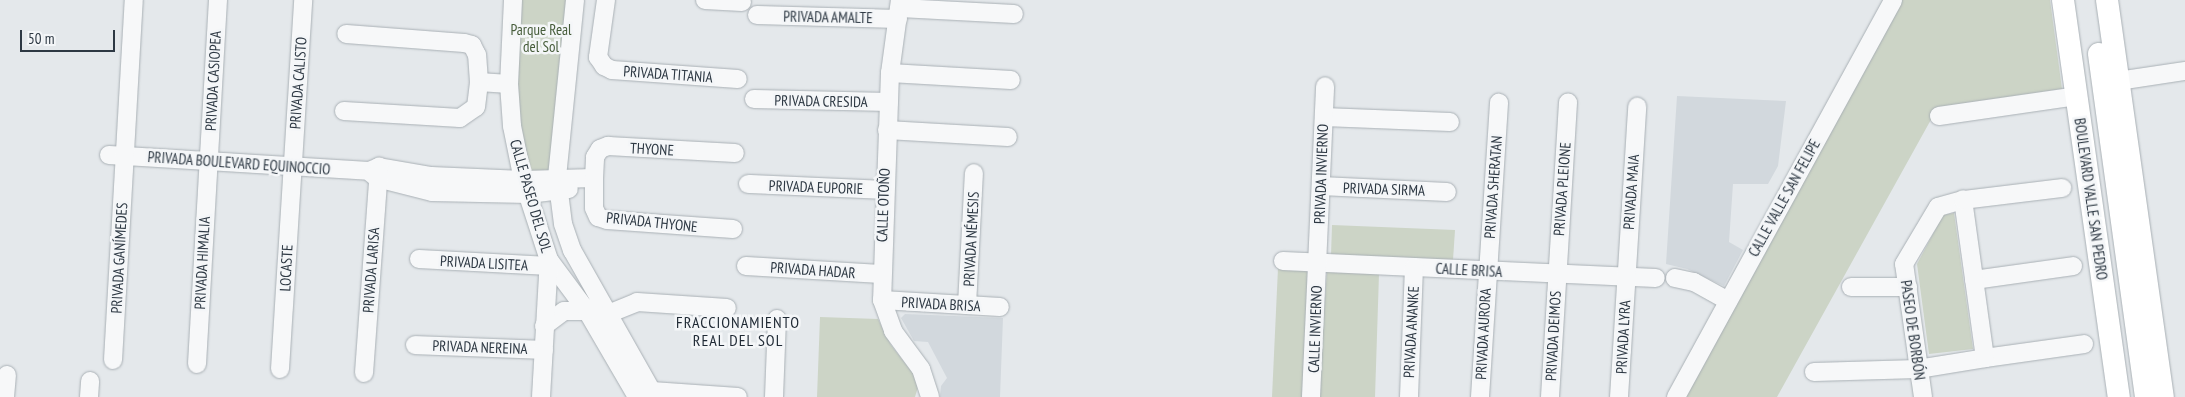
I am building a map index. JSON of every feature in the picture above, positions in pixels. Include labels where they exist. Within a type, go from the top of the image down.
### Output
[{"type":"main road","name":"BOULEVARD VALLE SAN PEDRO","points":[[2063,0],[2077,96],[2163,397]]},
{"type":"main road","name":"BOULEVARD VALLE SAN PEDRO","points":[[2079,0],[2146,397]]},
{"type":"main road","name":"BOULEVARD VALLE SAN PEDRO","points":[[2092,0],[2133,397]]},
{"type":"main road","name":"BOULEVARD VALLE SAN PEDRO","points":[[2107,0],[2118,81],[2117,234],[2120,397]]},
{"type":"street","name":"PRIVADA GANÍMEDES","points":[[113,360],[117,156],[134,0]]},
{"type":"street","name":"PRIVADA CASIOPEA","points":[[208,162],[218,0]]},
{"type":"street","name":"PRIVADA CALISTO","points":[[292,167],[303,0]]},
{"type":"street","name":"CALLE PASEO DEL SOL","points":[[513,0],[509,84],[513,135],[526,187],[549,263],[599,309]]},
{"type":"street","name":"CALLE PASEO DEL SOL","points":[[575,0],[557,183],[563,224],[572,250],[599,309],[648,395]]},
{"type":"street","name":"PRIVADA TITANIA","points":[[606,0],[598,57],[612,70],[738,79]]},
{"type":"street","points":[[705,0],[742,2]]},
{"type":"street","name":"CALLE VALLE SAN FELIPE","points":[[1676,397],[1893,0]]},
{"type":"street","name":"PRIVADA AMALTE","points":[[757,15],[899,9],[1014,14]]},
{"type":"street","name":"CALLE OTOÑO","points":[[899,9],[890,73],[883,190],[882,300],[893,330],[921,369],[930,397]]},
{"type":"street","points":[[572,31],[600,32]]},
{"type":"street","points":[[344,112],[460,118],[476,107],[479,82],[477,55],[472,46],[464,42],[346,34]]},
{"type":"street","points":[[2118,81],[2185,71]]},
{"type":"street","points":[[890,73],[1011,80]]},
{"type":"street","points":[[479,82],[509,84]]},
{"type":"street","name":"PRIVADA INVIERNO","points":[[1318,262],[1325,86]]},
{"type":"street","points":[[1938,116],[2077,96]]},
{"type":"street","name":"PRIVADA CRESIDA","points":[[754,99],[889,102]]},
{"type":"street","name":"PRIVADA SHERATAN","points":[[1487,271],[1499,103]]},
{"type":"street","name":"PRIVADA PLEIONE","points":[[1556,274],[1568,104]]},
{"type":"street","name":"PRIVADA MAIA","points":[[1626,277],[1637,107]]},
{"type":"street","points":[[1324,117],[1450,122]]},
{"type":"street","points":[[887,130],[1008,137]]},
{"type":"street","name":"THYONE","points":[[594,184],[595,158],[600,149],[608,146],[735,153]]},
{"type":"street","name":"PRIVADA BOULEVARD EQUINOCCIO","points":[[117,156],[431,176],[526,187],[557,183]]},
{"type":"street","name":"PRIVADA HIMALIA","points":[[197,364],[208,162]]},
{"type":"street","name":"LOCASTE","points":[[280,369],[292,167]]},
{"type":"street","name":"PRIVADA LARISA","points":[[364,373],[375,172]]},
{"type":"street","name":"PRIVADA NÉMESIS","points":[[967,305],[974,173]]},
{"type":"street","name":"PRIVADA THYONE","points":[[557,183],[594,184],[594,208],[598,217],[607,220],[733,229]]},
{"type":"street","name":"PRIVADA EUPORIE","points":[[748,184],[883,190]]},
{"type":"street","name":"PRIVADA SIRMA","points":[[1321,186],[1447,192]]},
{"type":"street","name":"PASEO DE BORBÓN","points":[[1923,397],[1904,264],[1938,207],[1963,200],[2062,188]]},
{"type":"street","points":[[1963,200],[1985,358]]},
{"type":"street","name":"PRIVADA LISITEA","points":[[419,259],[549,263]]},
{"type":"street","name":"CALLE BRISA","points":[[1283,261],[1656,278]]},
{"type":"street","name":"CALLE INVIERNO","points":[[1311,397],[1318,262]]},
{"type":"street","points":[[541,397],[549,263]]},
{"type":"street","name":"PRIVADA HADAR","points":[[746,266],[881,274]]},
{"type":"street","points":[[1974,280],[2072,266]]},
{"type":"street","name":"PRIVADA ANANKE","points":[[1408,397],[1414,267]]},
{"type":"street","name":"PRIVADA AURORA","points":[[1480,397],[1487,271]]},
{"type":"street","name":"PRIVADA DEIMOS","points":[[1550,397],[1556,274]]},
{"type":"street","name":"PRIVADA LYRA","points":[[1619,397],[1626,277]]},
{"type":"street","points":[[1675,278],[1694,282],[1728,301]]},
{"type":"street","points":[[1851,286],[1908,287]]},
{"type":"street","name":"PRIVADA BRISA","points":[[882,300],[1000,307]]},
{"type":"street","points":[[544,326],[564,311],[599,309],[637,302],[727,308]]},
{"type":"street","points":[[774,397],[777,319]]},
{"type":"street","name":"PRIVADA NEREINA","points":[[415,344],[544,350]]},
{"type":"street","points":[[1814,372],[1918,369],[2084,344]]},
{"type":"street","points":[[5,397],[7,374]]},
{"type":"street","points":[[648,395],[738,397]]},
{"type":"shaded area","points":[[1677,96],[1786,101],[1778,166],[1768,184],[1733,184],[1729,242],[1743,250],[1724,286],[1687,269],[1666,264]]},
{"type":"shaded area","points":[[905,314],[1003,318],[1000,397],[940,397],[941,386],[947,378],[928,342],[914,341],[901,318]]},
{"type":"green space","name":"Parque Real del Sol","points":[[519,0],[568,0],[551,172],[530,172],[527,168],[516,97]]},
{"type":"green space","points":[[1902,0],[2050,0],[2062,89],[1938,107],[1777,397],[1684,397]]},
{"type":"green space","points":[[1954,213],[1973,349],[1929,354],[1917,264],[1943,215]]},
{"type":"green space","points":[[1332,225],[1455,230],[1453,260],[1331,255]]},
{"type":"green space","points":[[1278,268],[1310,269],[1303,397],[1272,397]]},
{"type":"green space","points":[[1327,271],[1379,274],[1375,397],[1318,397]]},
{"type":"green space","points":[[820,317],[878,319],[891,345],[915,376],[918,387],[915,397],[817,397]]},
{"type":"district","name":"FRACCIONAMIENTO REAL DEL SOL","points":[[738,331]]}]
